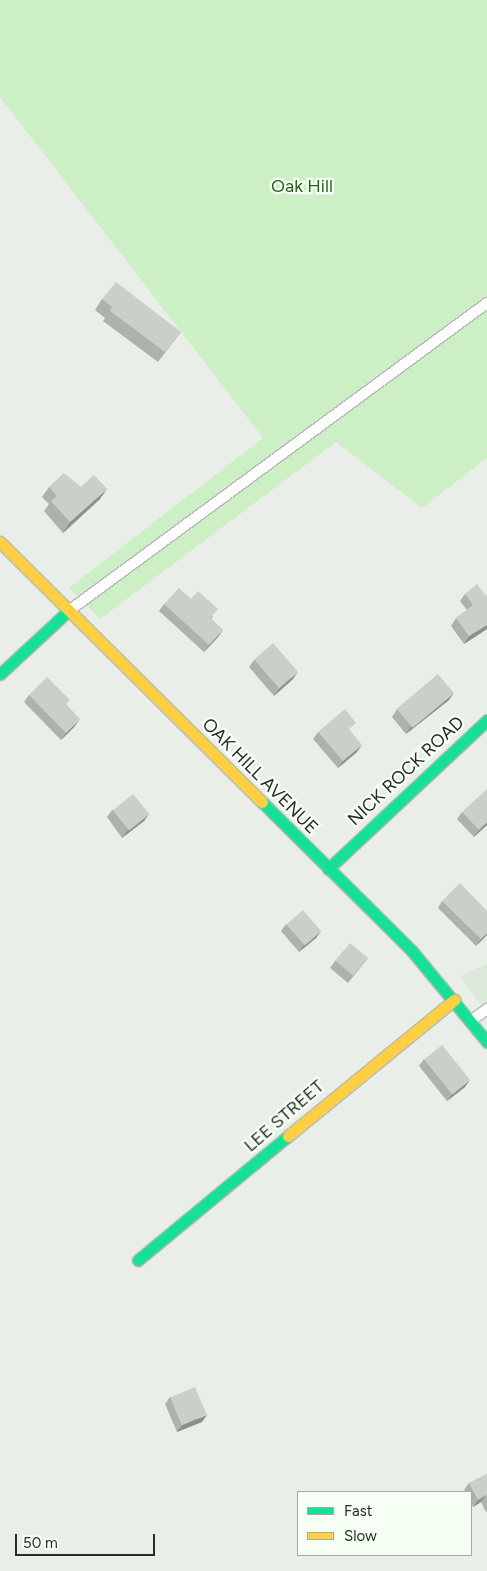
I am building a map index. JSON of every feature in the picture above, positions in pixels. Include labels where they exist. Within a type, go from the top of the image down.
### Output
[{"type":"street","name":"OAK HILL AVENUE","points":[[0,542],[67,612],[412,951],[471,1020],[487,1042]]},
{"type":"street","points":[[0,674],[67,612]]},
{"type":"street","name":"NICK ROCK ROAD","points":[[328,869],[487,720]]},
{"type":"street","name":"LEE STREET","points":[[138,1260],[454,1000]]},
{"type":"lane","points":[[67,612],[487,304]]},
{"type":"lane","points":[[471,1020],[487,1009]]},
{"type":"shaded area","points":[[487,964],[487,1013],[460,976]]},
{"type":"green space","name":"Oak Hill","points":[[0,0],[487,0],[487,458],[422,508],[336,442],[100,619],[69,588],[263,438],[0,97]]},
{"type":"building","points":[[116,282],[181,332],[165,352],[110,311],[112,307],[102,299]]},
{"type":"building","points":[[64,473],[81,487],[94,475],[107,489],[70,522],[51,501],[57,496],[49,487]]},
{"type":"building","points":[[477,584],[487,595],[487,625],[469,636],[456,618],[473,605],[465,594]]},
{"type":"building","points":[[179,588],[191,599],[198,591],[218,609],[210,618],[223,630],[209,645],[164,604]]},
{"type":"building","points":[[273,643],[298,672],[279,688],[254,659]]},
{"type":"building","points":[[438,674],[454,693],[413,728],[397,709]]},
{"type":"building","points":[[47,677],[70,700],[66,704],[80,719],[66,733],[29,695]]},
{"type":"building","points":[[345,709],[356,723],[349,729],[362,745],[343,761],[318,732]]},
{"type":"building","points":[[487,789],[487,822],[479,830],[462,812]]},
{"type":"building","points":[[133,794],[149,814],[129,831],[113,810]]},
{"type":"building","points":[[460,883],[487,911],[487,933],[481,939],[442,901]]},
{"type":"building","points":[[303,910],[321,931],[305,946],[286,924]]},
{"type":"building","points":[[350,943],[368,958],[353,975],[335,961]]},
{"type":"building","points":[[442,1045],[470,1080],[452,1094],[424,1059]]},
{"type":"building","points":[[195,1387],[207,1415],[182,1425],[170,1398]]},
{"type":"building","points":[[487,1474],[487,1497],[486,1495],[478,1500],[469,1483]]},
{"type":"traffic: fast","points":[[0,674],[67,612]]},
{"type":"traffic: fast","points":[[328,869],[487,720]]},
{"type":"traffic: fast","points":[[262,802],[412,951],[487,1042]]},
{"type":"traffic: fast","points":[[138,1260],[288,1136]]},
{"type":"traffic: slow","points":[[0,542],[262,802]]},
{"type":"traffic: slow","points":[[288,1136],[454,1000]]}]
